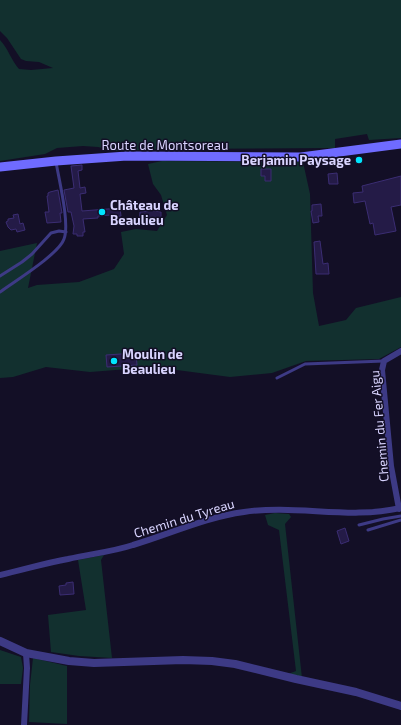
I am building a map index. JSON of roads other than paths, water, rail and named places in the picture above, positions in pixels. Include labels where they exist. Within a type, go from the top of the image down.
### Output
[{"type":"main road","name":"Route de Montsoreau","points":[[0,167],[56,160],[127,156],[301,157],[401,144]]},
{"type":"street","name":"Chemin du Fer Aigu","points":[[400,508],[390,450],[382,370],[384,361],[401,351]]},
{"type":"street","name":"Chemin du Tyreau","points":[[0,576],[66,559],[128,547],[216,518],[242,512],[279,510],[364,513],[400,508]]},
{"type":"street","points":[[0,641],[26,653],[69,661],[94,663],[183,660],[227,663],[356,692],[401,706]]},
{"type":"street","points":[[24,725],[27,668],[26,653]]},
{"type":"lane","points":[[0,292],[57,250],[65,238],[66,232],[64,213],[56,160]]},
{"type":"lane","points":[[0,276],[32,254],[51,233],[59,231],[66,232]]},
{"type":"lane","points":[[277,378],[305,364],[384,361]]},
{"type":"lane","points":[[359,525],[401,516]]},
{"type":"lane","points":[[368,530],[401,520]]},
{"type":"place","name":"Berjamin Paysage","points":[[359,160]]},
{"type":"place","name":"Château de Beaulieu","points":[[102,212]]},
{"type":"place","name":"Moulin de Beaulieu","points":[[114,361]]}]
